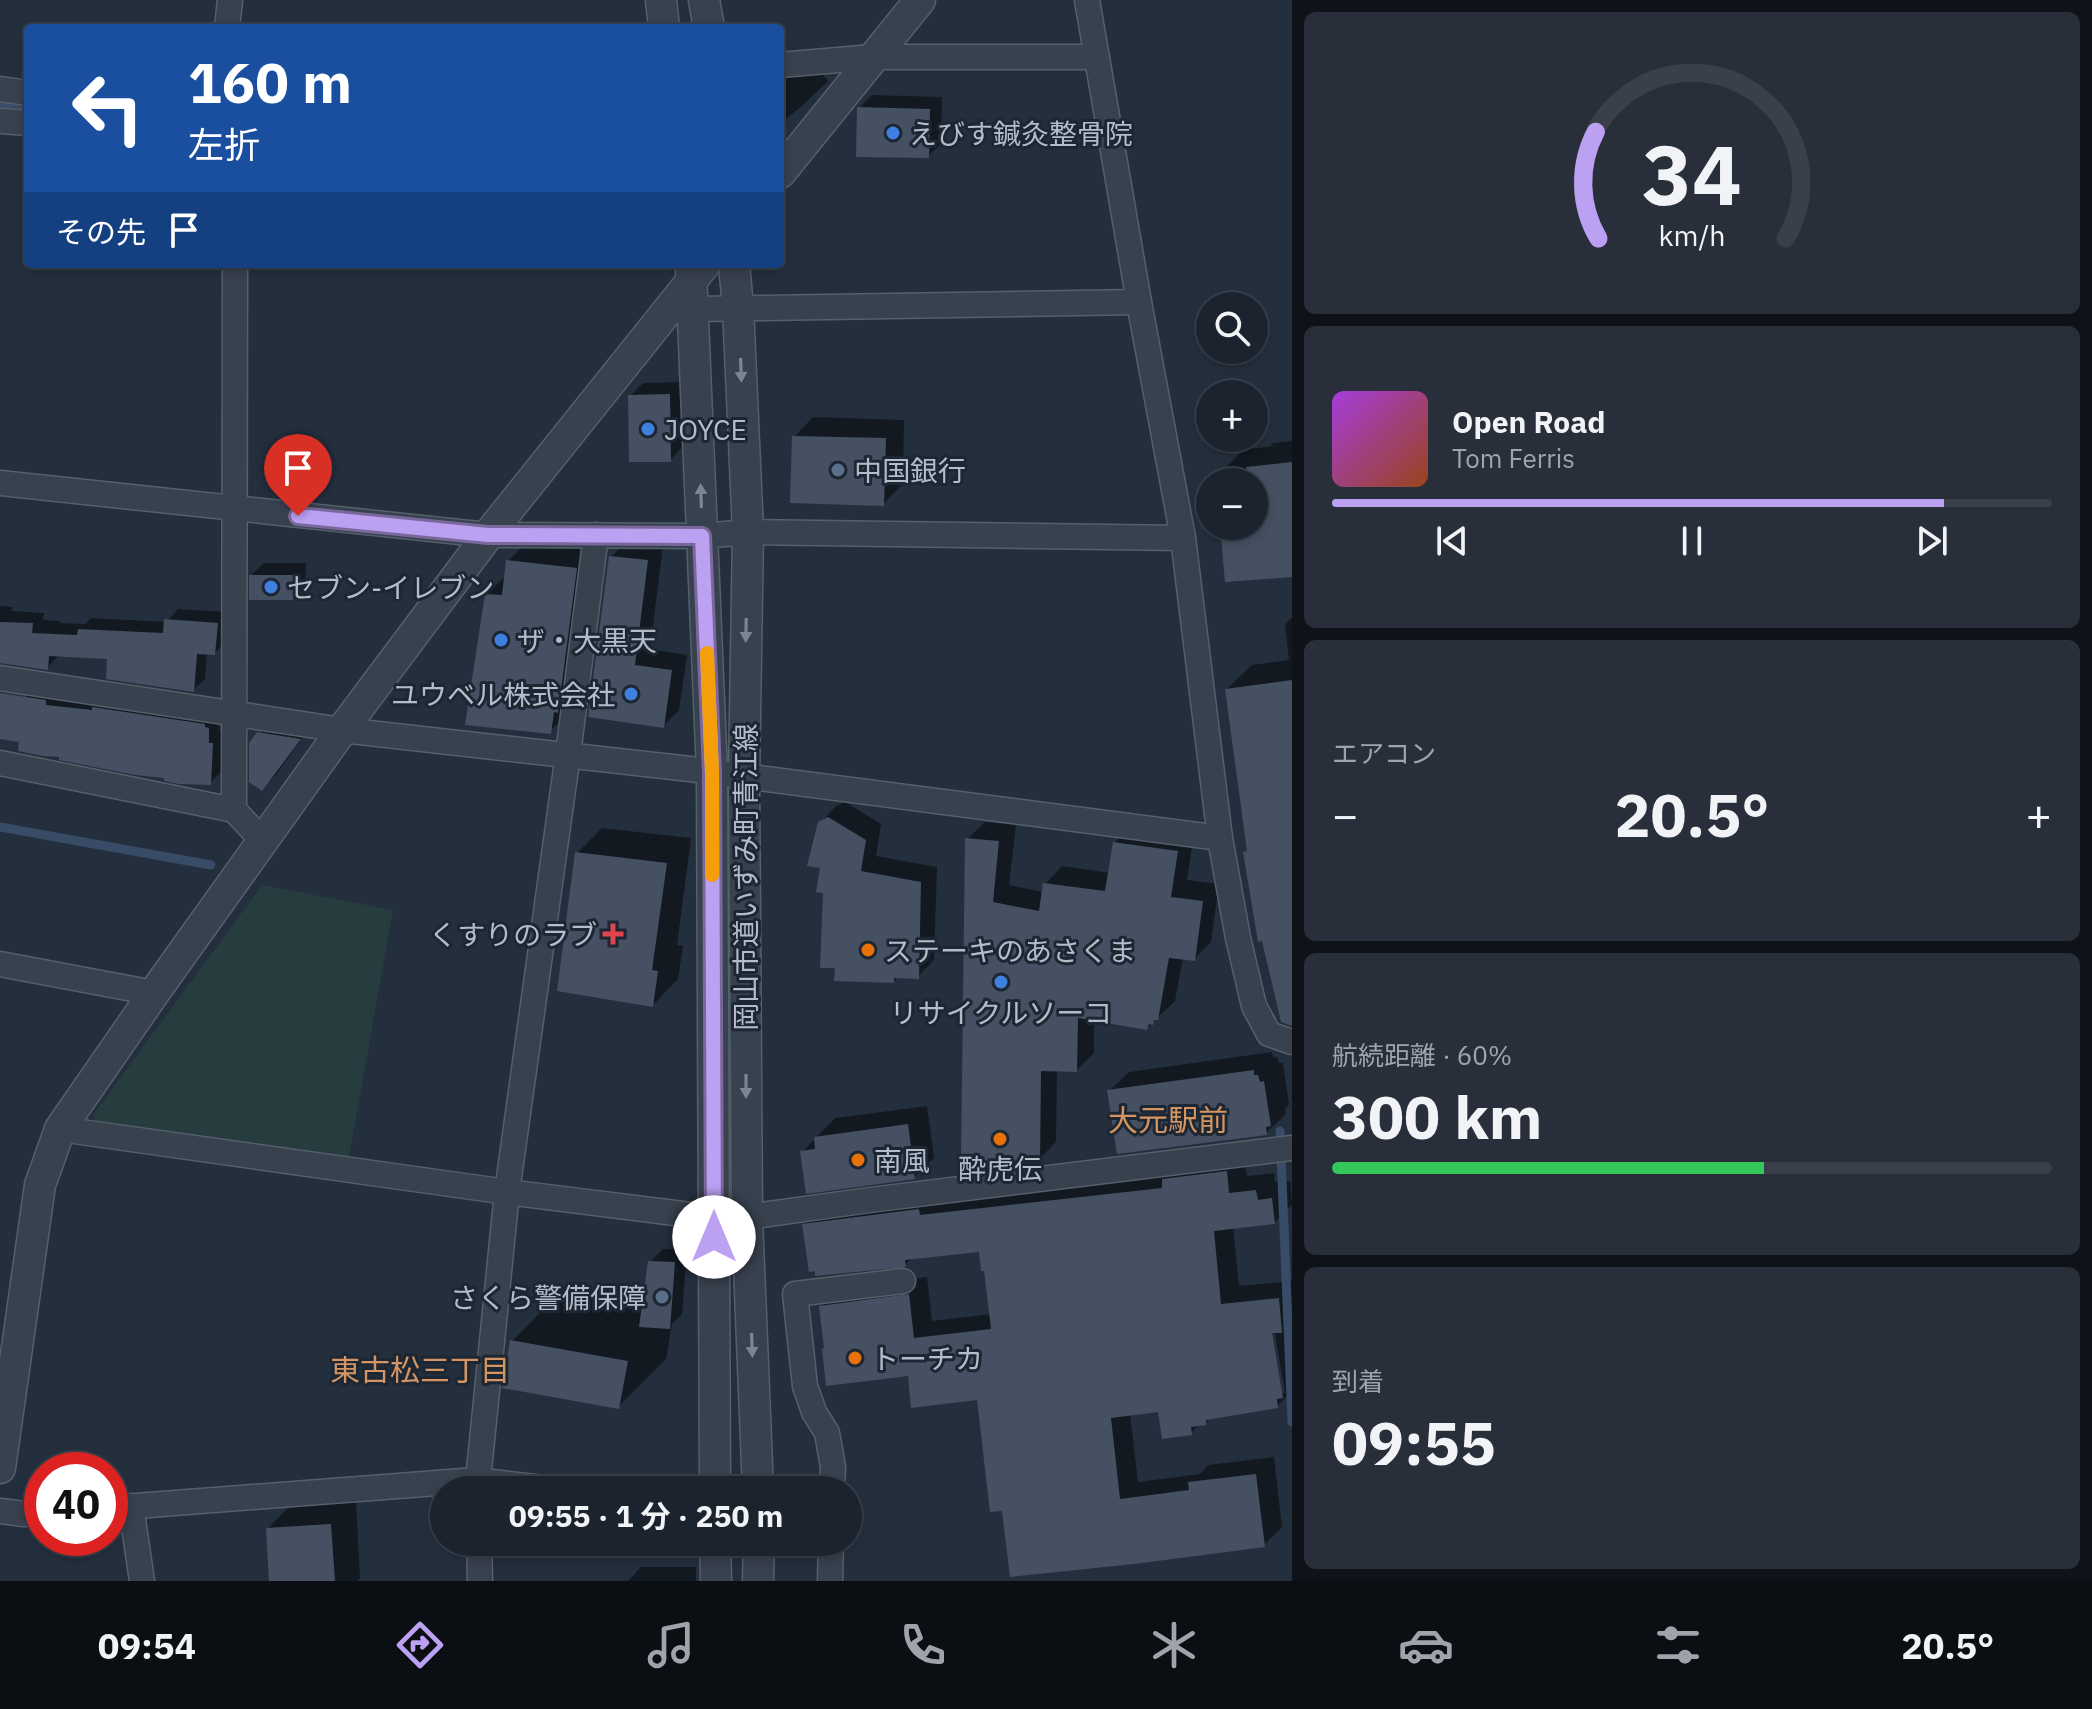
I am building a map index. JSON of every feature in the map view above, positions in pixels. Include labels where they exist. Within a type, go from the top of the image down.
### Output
[{"type":"street","points":[[227,24],[230,0]]},
{"type":"street","points":[[661,0],[664,24]]},
{"type":"street","points":[[704,0],[708,24]]},
{"type":"street","points":[[784,168],[920,0]]},
{"type":"street","points":[[1087,0],[1183,538],[1220,838],[1238,938],[1254,1006],[1269,1034],[1292,1042]]},
{"type":"street","points":[[784,65],[873,57],[1097,57]]},
{"type":"street","points":[[0,89],[24,92]]},
{"type":"street","points":[[0,121],[24,123]]},
{"type":"street","points":[[234,810],[235,268]]},
{"type":"street","name":"岡山市道いずみ町青江線","points":[[734,268],[748,532],[744,776],[747,1217],[757,1476]]},
{"type":"street","points":[[0,1468],[40,1185],[60,1129],[342,730],[488,535],[695,279],[738,307],[1139,302]]},
{"type":"street","name":"岡山市道いずみ町青江線","points":[[695,279],[712,772],[715,1476]]},
{"type":"street","points":[[0,483],[488,535],[702,536],[748,532],[1183,538]]},
{"type":"street","points":[[478,1476],[507,1192],[596,535]]},
{"type":"street","points":[[0,678],[342,730],[568,754],[1220,838]]},
{"type":"street","points":[[0,763],[234,810],[263,841]]},
{"type":"street","points":[[0,964],[154,993]]},
{"type":"street","points":[[60,1129],[715,1218],[747,1217],[1284,1149]]},
{"type":"street","points":[[833,1476],[827,1433],[814,1412],[805,1386],[795,1294],[903,1281]]},
{"type":"street","points":[[128,1507],[430,1488]]},
{"type":"street","points":[[0,1511],[24,1514]]},
{"type":"street","points":[[128,1534],[142,1581]]},
{"type":"street","points":[[479,1556],[480,1581]]},
{"type":"street","points":[[715,1556],[716,1581]]},
{"type":"street","points":[[758,1581],[759,1556]]},
{"type":"street","points":[[830,1581],[831,1556]]},
{"type":"green space","points":[[262,885],[393,910],[349,1157],[96,1123],[93,1115]]},
{"type":"building","points":[[857,107],[930,109],[929,158],[856,157]]},
{"type":"building","points":[[670,394],[671,462],[629,462],[628,395]]},
{"type":"building","points":[[792,436],[886,438],[884,506],[790,503]]},
{"type":"building","points":[[1292,462],[1292,577],[1225,582],[1221,540],[1268,540],[1268,468],[1246,467]]},
{"type":"building","points":[[609,556],[648,560],[635,665],[672,670],[664,728],[588,717]]},
{"type":"building","name":"ザ・大黒天","points":[[506,560],[577,568],[558,713],[554,712],[551,734],[465,725],[485,594],[502,595]]},
{"type":"building","name":"セブン-イレブン","points":[[249,575],[294,575],[293,600],[249,600]]},
{"type":"building","points":[[164,619],[218,623],[215,655],[197,654],[194,692],[106,679],[107,659],[49,656],[48,670],[0,663],[0,622],[33,623],[32,633],[77,635],[78,629],[163,633]]},
{"type":"building","points":[[1292,680],[1292,1026],[1281,1022],[1262,941],[1258,942],[1243,852],[1247,851],[1225,689]]},
{"type":"building","points":[[0,693],[46,700],[46,705],[92,710],[92,707],[205,724],[209,728],[209,743],[213,743],[211,785],[179,784],[164,781],[164,778],[18,751],[19,742],[0,739]]},
{"type":"building","points":[[257,732],[301,739],[262,791],[249,782],[249,743]]},
{"type":"building","points":[[828,817],[866,840],[861,871],[921,882],[919,979],[894,978],[894,983],[834,981],[835,968],[820,968],[823,893],[816,892],[820,868],[807,866],[818,822]]},
{"type":"building","points":[[965,838],[999,841],[993,902],[1039,911],[1043,883],[1105,891],[1113,842],[1178,851],[1171,897],[1203,901],[1195,961],[1169,958],[1158,1020],[1154,1020],[1153,1025],[1149,1024],[1147,1030],[1078,1018],[1077,1072],[1041,1071],[1040,1161],[961,1160]]},
{"type":"building","points":[[575,852],[667,863],[652,970],[658,971],[653,1007],[557,991]]},
{"type":"building","points":[[1254,1070],[1260,1082],[1264,1081],[1271,1126],[1266,1127],[1267,1135],[1117,1154],[1107,1090]]},
{"type":"building","points":[[908,1124],[915,1179],[806,1194],[800,1151],[815,1149],[814,1137]]},
{"type":"building","points":[[1227,1171],[1229,1193],[1256,1190],[1258,1200],[1272,1198],[1275,1224],[1214,1231],[1221,1304],[1279,1298],[1282,1333],[1272,1333],[1283,1398],[1277,1399],[1278,1408],[1206,1420],[1206,1425],[1191,1427],[1192,1435],[1162,1439],[1158,1412],[1111,1418],[1120,1499],[1189,1490],[1188,1482],[1256,1474],[1265,1547],[1010,1577],[1002,1511],[990,1512],[977,1400],[911,1408],[908,1376],[826,1386],[822,1349],[819,1306],[909,1294],[914,1338],[991,1329],[979,1252],[905,1260],[906,1267],[815,1276],[815,1271],[809,1272],[802,1224],[919,1209],[920,1215],[1162,1188],[1162,1179]]},
{"type":"building","points":[[648,1261],[675,1262],[670,1329],[639,1327]]},
{"type":"building","points":[[510,1340],[628,1361],[619,1409],[502,1388]]},
{"type":"building","points":[[331,1524],[335,1581],[269,1581],[266,1528]]},
{"type":"waterway","points":[[0,103],[24,106]]},
{"type":"waterway","points":[[0,827],[211,865]]},
{"type":"waterway","points":[[1280,1131],[1292,1422]]},
{"type":"slow traffic","points":[[707,653],[712,875]]},
{"type":"place","name":"えびす鍼灸整骨院","points":[[893,133]]},
{"type":"place","name":"JOYCE","points":[[648,429]]},
{"type":"place","name":"中国銀行","points":[[838,470]]},
{"type":"place","name":"セブン-イレブン","points":[[271,587]]},
{"type":"place","name":"ザ・大黒天","points":[[501,640]]},
{"type":"place","name":"ユウベル株式会社","points":[[631,694]]},
{"type":"place","name":"くすりのラブ","points":[[613,934]]},
{"type":"place","name":"ステーキのあさくま","points":[[868,950]]},
{"type":"place","name":"リサイクルソーコ","points":[[1001,982]]},
{"type":"place","name":"酔虎伝","points":[[1000,1139]]},
{"type":"place","name":"南風","points":[[858,1160]]},
{"type":"place","name":"さくら警備保障","points":[[662,1297]]},
{"type":"place","name":"トーチカ","points":[[855,1358]]},
{"type":"district","name":"大元駅前","points":[[1168,1119]]},
{"type":"district","name":"東古松三丁目","points":[[420,1369]]},
{"type":"route","points":[[298,516],[488,535],[702,536],[712,772],[714,1237]]}]
